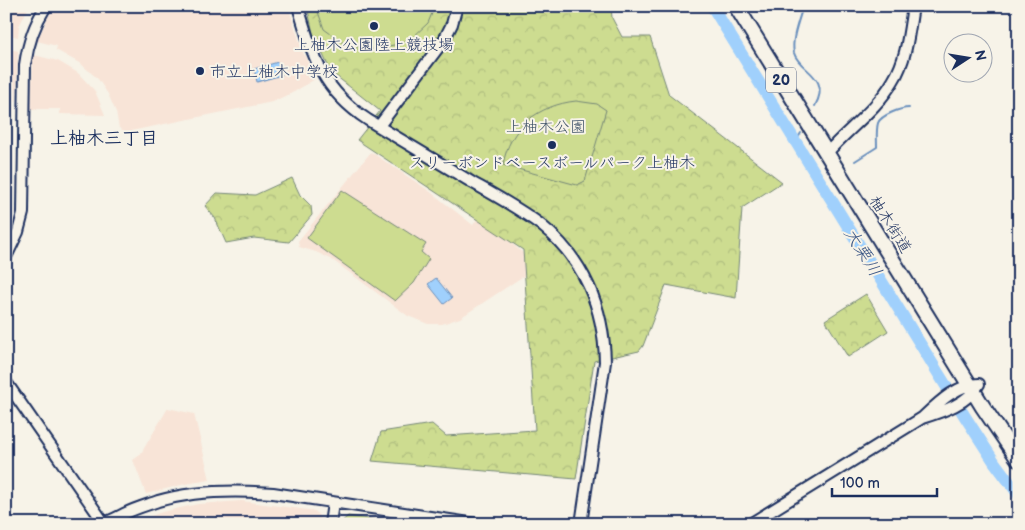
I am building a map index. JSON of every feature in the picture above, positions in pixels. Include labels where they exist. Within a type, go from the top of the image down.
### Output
[{"type":"main road","name":"柚木街道","points":[[736,6],[830,150]]},
{"type":"main road","name":"柚木街道","points":[[746,6],[969,390],[1019,460]]},
{"type":"main road","name":"柚木街道","points":[[969,390],[1019,445]]},
{"type":"street","points":[[6,257],[18,232],[24,205],[24,118],[27,52],[32,32],[46,6]]},
{"type":"street","points":[[298,6],[313,55],[325,78],[346,104],[536,221],[563,245],[584,274],[600,315],[604,336],[605,362],[582,524]]},
{"type":"street","points":[[379,126],[444,40],[452,24],[457,6]]},
{"type":"street","points":[[830,150],[893,82],[905,51],[914,6]]},
{"type":"street","points":[[6,382],[103,524],[134,509],[186,494],[245,490],[476,524]]},
{"type":"street","points":[[750,524],[922,418],[944,412],[947,404],[969,390]]},
{"type":"street","points":[[330,524],[333,503]]},
{"type":"shaded area","points":[[6,6],[29,6],[19,26],[18,37],[6,34]]},
{"type":"shaded area","name":"市立上柚木中学校","points":[[56,6],[288,6],[303,52],[315,79],[294,92],[272,102],[126,132],[119,128],[116,112],[108,94],[98,79],[81,64],[56,50],[57,46],[37,41],[48,17]]},
{"type":"shaded area","points":[[6,48],[18,51],[16,102],[6,100]]},
{"type":"shaded area","points":[[34,55],[58,61],[78,73],[95,91],[105,115],[60,114],[60,109],[31,109]]},
{"type":"shaded area","points":[[371,152],[428,190],[473,225],[479,216],[523,253],[525,275],[460,318],[442,324],[428,324],[408,316],[331,259],[299,247],[298,241]]},
{"type":"shaded area","points":[[168,408],[194,414],[210,480],[146,494],[133,460],[140,455]]},
{"type":"shaded area","points":[[242,501],[315,511],[322,520],[321,524],[129,524],[162,512],[198,504]]},
{"type":"green space","name":"上柚木公園","points":[[307,6],[611,6],[612,18],[622,37],[650,37],[669,95],[782,182],[742,208],[736,298],[666,285],[643,346],[639,351],[594,361],[576,479],[372,461],[381,432],[432,424],[446,436],[535,430],[523,250],[357,140],[380,111],[331,72],[313,33]]},
{"type":"green space","name":"上柚木公園陸上競技場","points":[[316,6],[435,6],[428,23],[412,38],[394,45],[373,49],[346,45],[324,29]]},
{"type":"green space","name":"スリーボンドベースボールパーク上柚木","points":[[576,101],[597,104],[606,110],[585,181],[577,185],[503,165],[506,152],[512,140],[528,120],[550,107]]},
{"type":"green space","points":[[292,178],[300,195],[311,206],[312,215],[289,242],[254,238],[226,243],[215,218],[205,206],[217,193],[255,195]]},
{"type":"green space","points":[[342,190],[426,244],[421,252],[429,259],[414,283],[395,301],[307,238]]},
{"type":"green space","points":[[866,294],[888,331],[848,357],[825,320]]},
{"type":"green space","points":[[348,516],[402,524],[339,524]]},
{"type":"water","points":[[278,62],[282,75],[257,82],[254,69]]},
{"type":"water","points":[[436,278],[452,298],[444,304],[428,284]]},
{"type":"waterway","name":"大栗川","points":[[712,6],[964,415],[995,463],[1019,495]]},
{"type":"waterway","points":[[803,6],[794,36],[793,48],[797,59],[813,75],[820,88],[815,106]]},
{"type":"waterway","points":[[855,161],[877,147],[878,123],[883,117],[892,112],[909,108]]},
{"type":"waterway","points":[[796,141],[801,133]]},
{"type":"place","name":"上柚木公園陸上競技場","points":[[374,26]]},
{"type":"place","name":"市立上柚木中学校","points":[[200,71]]},
{"type":"place","name":"スリーボンドベースボールパーク上柚木","points":[[552,145]]},
{"type":"district","name":"上柚木三丁目","points":[[104,138]]}]
